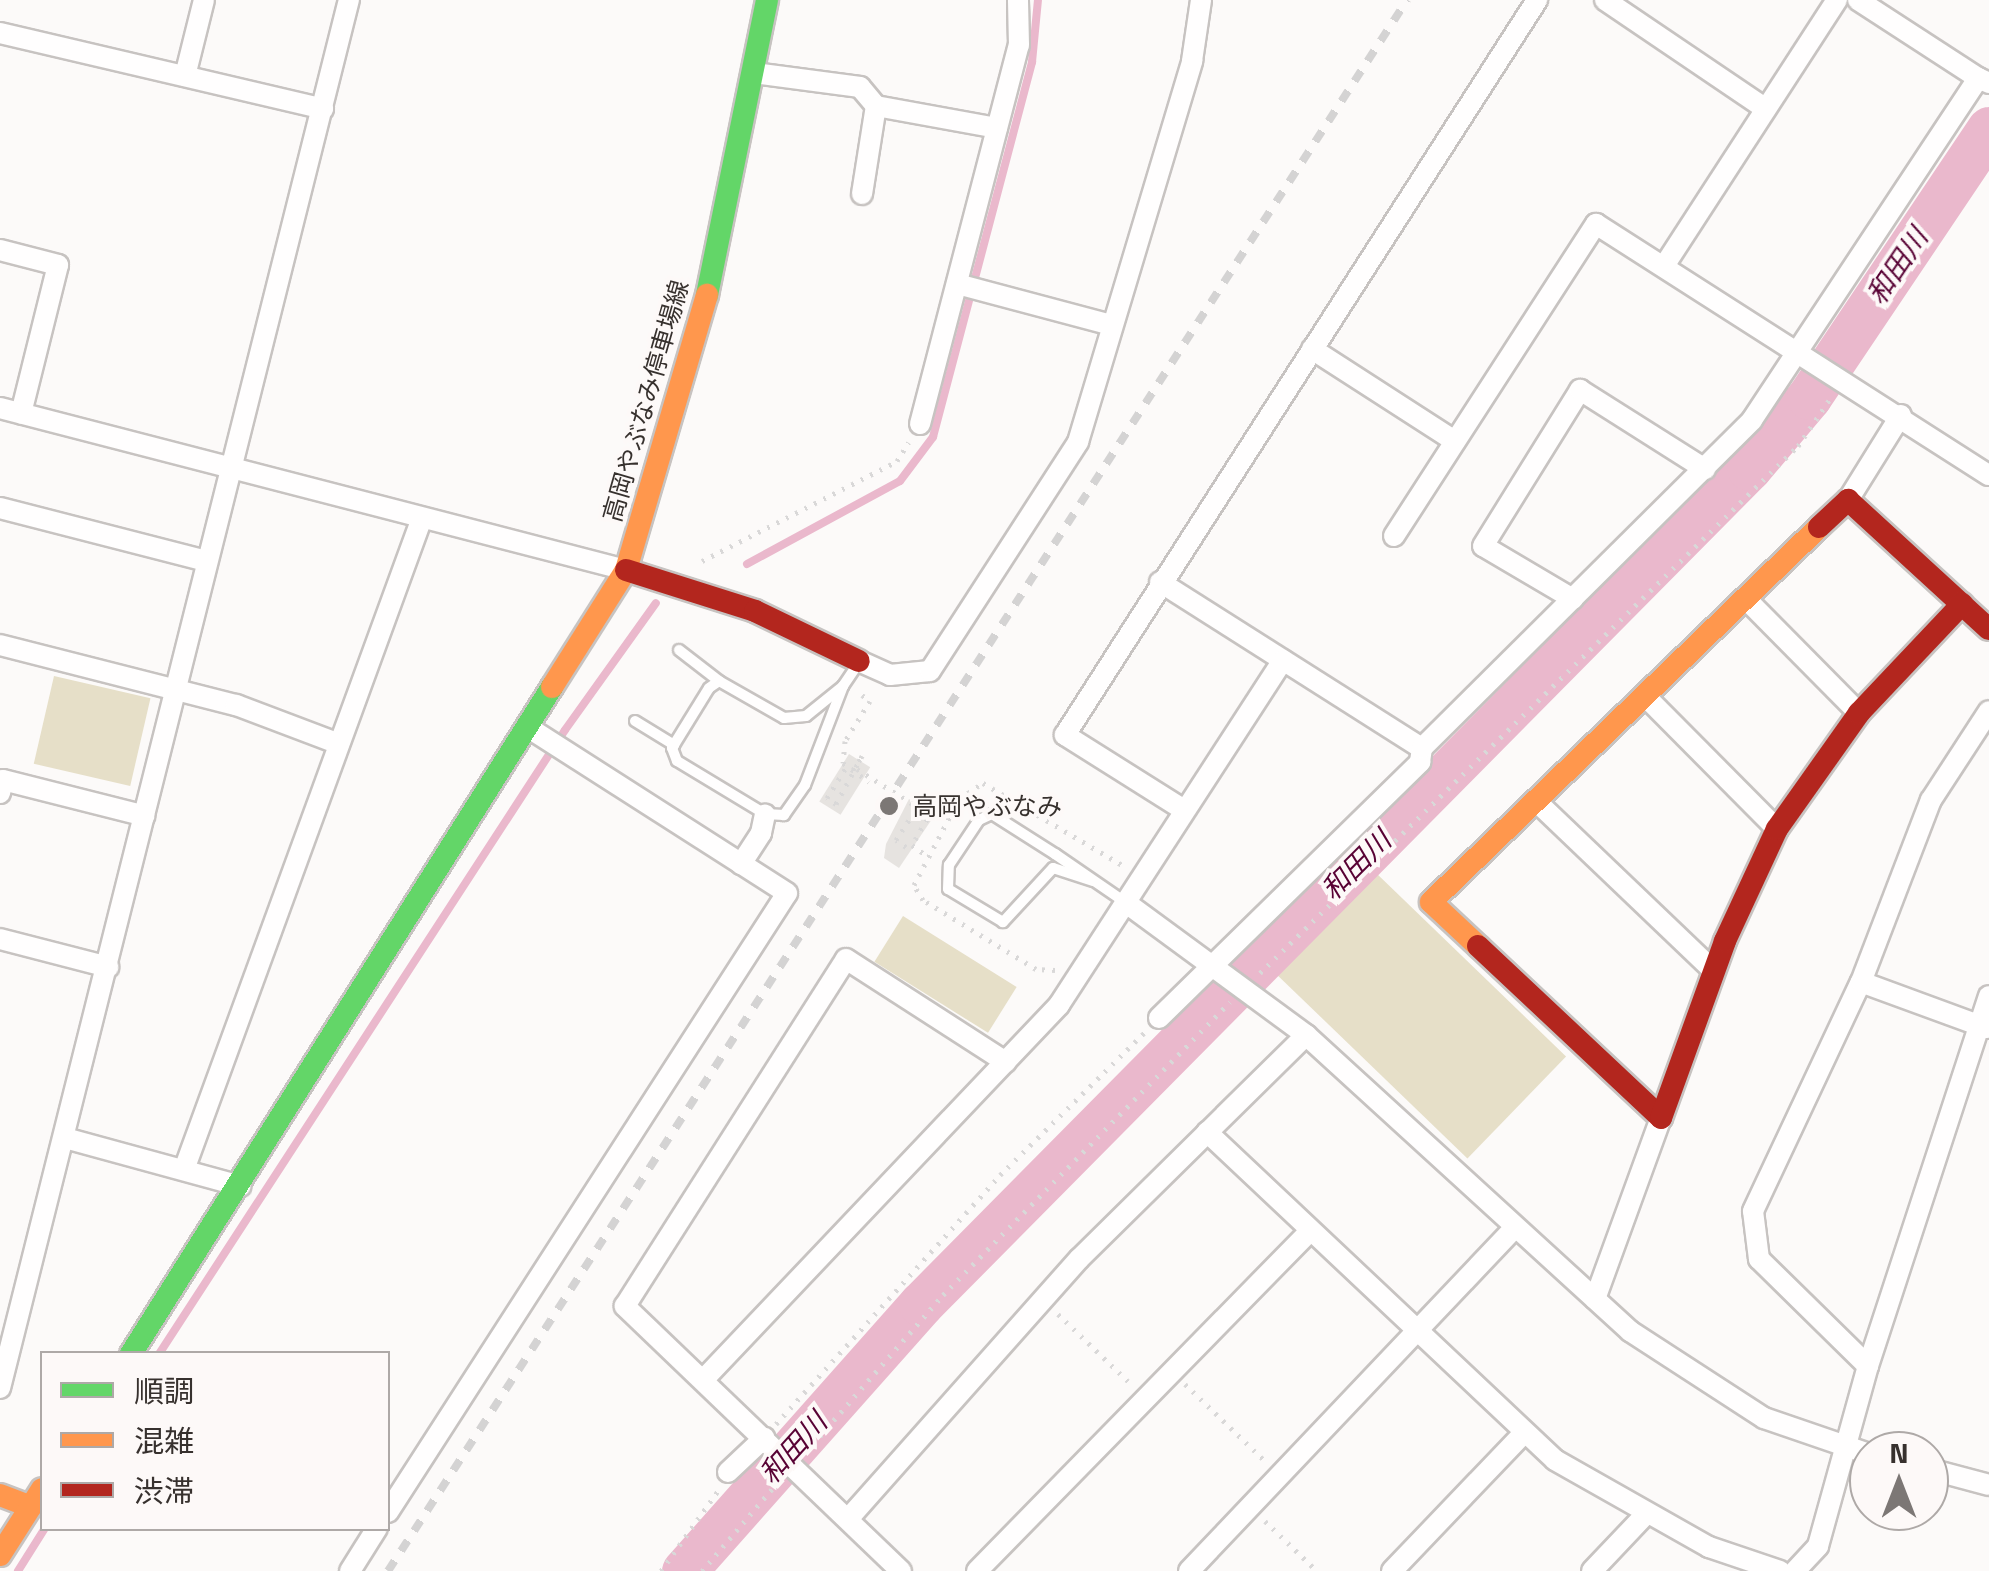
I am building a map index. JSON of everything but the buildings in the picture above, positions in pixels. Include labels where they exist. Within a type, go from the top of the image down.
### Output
[{"type":"street","points":[[185,76],[204,0]]},
{"type":"street","points":[[0,1388],[176,690],[226,470],[349,0]]},
{"type":"street","name":"高岡やぶなみ停車場線","points":[[133,1351],[535,732],[626,570],[708,289],[767,0]]},
{"type":"street","points":[[920,424],[1018,45],[1018,0]]},
{"type":"street","points":[[0,250],[58,264],[10,410],[226,470],[626,570],[754,611],[859,661],[911,678],[944,655],[1078,442],[1192,61],[1201,0]]},
{"type":"street","points":[[1184,810],[1065,736],[1160,582],[1537,0]]},
{"type":"street","points":[[1605,0],[1766,108]]},
{"type":"street","points":[[1666,264],[1838,0]]},
{"type":"street","points":[[1158,1018],[1420,762],[1422,748],[1705,468],[1807,356],[1984,81],[1858,0]]},
{"type":"street","points":[[0,34],[323,109]]},
{"type":"street","points":[[754,73],[860,86],[876,106],[997,128]]},
{"type":"street","points":[[862,194],[876,106]]},
{"type":"street","points":[[1394,536],[1596,224],[1845,377],[1989,475]]},
{"type":"street","points":[[956,284],[1111,325]]},
{"type":"street","points":[[1312,348],[1455,441]]},
{"type":"street","points":[[1573,599],[1483,546],[1580,390],[1705,468]]},
{"type":"street","points":[[1660,1118],[1431,902],[1539,804],[1848,500],[1902,416]]},
{"type":"street","points":[[1848,500],[1989,629]]},
{"type":"street","points":[[0,508],[206,562]]},
{"type":"street","points":[[185,1167],[422,518]]},
{"type":"street","points":[[1160,582],[1422,748]]},
{"type":"street","points":[[1747,600],[1859,713]]},
{"type":"street","points":[[1595,1300],[1714,970],[1778,830],[1859,713],[1962,604]]},
{"type":"street","points":[[0,645],[236,704],[339,744]]},
{"type":"street","points":[[704,1379],[1060,1005],[1283,660]]},
{"type":"street","points":[[1647,698],[1778,830]]},
{"type":"street","points":[[1868,1366],[1758,1259],[1753,1211],[1861,982],[1931,800],[1989,711]]},
{"type":"street","points":[[390,1509],[786,893],[535,732]]},
{"type":"street","points":[[0,794],[3,780],[144,816]]},
{"type":"street","points":[[1539,804],[1714,970]]},
{"type":"street","points":[[741,864],[762,833],[765,814]]},
{"type":"street","points":[[1125,902],[1306,1035],[1595,1300],[1706,1385],[1764,1418],[1849,1449]]},
{"type":"street","points":[[0,939],[108,966]]},
{"type":"street","points":[[901,1571],[625,1306],[846,959],[1006,1062]]},
{"type":"street","points":[[1861,982],[1983,1027]]},
{"type":"street","points":[[1795,1571],[1818,1546],[1841,1447],[1983,1027],[1989,996]]},
{"type":"street","points":[[848,1519],[1043,1300],[1306,1035]]},
{"type":"street","points":[[1207,1132],[1522,1434],[1646,1514],[1709,1547],[1780,1571]]},
{"type":"street","points":[[64,1138],[185,1167],[240,1186]]},
{"type":"street","points":[[1189,1571],[1515,1227]]},
{"type":"street","points":[[978,1571],[1310,1231]]},
{"type":"street","points":[[1392,1571],[1522,1434]]},
{"type":"street","points":[[728,1472],[765,1439]]},
{"type":"street","points":[[1949,1475],[1989,1485]]},
{"type":"street","points":[[0,1496],[37,1498],[0,1555]]},
{"type":"street","points":[[1592,1571],[1646,1514]]},
{"type":"street","points":[[350,1571],[375,1531]]},
{"type":"lane","points":[[679,650],[719,681],[784,718],[806,716],[843,686]]},
{"type":"lane","points":[[719,681],[708,688],[674,745],[677,761],[765,814],[784,815],[806,785],[843,686],[859,661]]},
{"type":"lane","points":[[635,721],[674,745]]},
{"type":"lane","points":[[1093,880],[1053,868],[1035,894],[1002,922],[948,889],[950,865],[980,820],[992,814],[1056,854],[1125,902]]},
{"type":"path","points":[[702,1571],[943,1294],[1244,987],[1798,446],[1845,377]]},
{"type":"path","points":[[702,561],[896,461],[920,424]]},
{"type":"path","points":[[862,695],[870,700],[845,741],[852,768],[870,782]]},
{"type":"path","points":[[852,768],[836,804],[827,798],[852,768],[862,756]]},
{"type":"path","points":[[852,768],[927,819],[912,844],[926,856]]},
{"type":"path","points":[[1064,960],[1054,970],[1036,969],[923,900],[914,885],[953,810],[983,783],[1121,864]]},
{"type":"path","points":[[906,847],[896,840],[928,797],[953,810]]},
{"type":"path","points":[[765,1439],[1000,1176],[1158,1018]]},
{"type":"path","points":[[1043,1300],[1146,1399]]},
{"type":"path","points":[[1172,1372],[1280,1475]]},
{"type":"path","points":[[661,1571],[728,1472]]},
{"type":"path","points":[[1250,1507],[1317,1571]]},
{"type":"shaded area","points":[[54,676],[150,698],[130,786],[34,764]]},
{"type":"shaded area","points":[[1374,871],[1566,1056],[1467,1159],[1275,973]]},
{"type":"shaded area","points":[[903,916],[1017,987],[988,1033],[874,962]]},
{"type":"waterway","points":[[747,564],[900,481],[933,437],[1032,62],[1038,0]]},
{"type":"waterway","name":"和田川","points":[[684,1571],[921,1304],[1749,468],[1809,397],[1989,129]]},
{"type":"waterway","points":[[161,1351],[565,730],[656,603]]},
{"type":"waterway","points":[[18,1571],[43,1531]]},
{"type":"railway","points":[[388,1571],[1407,0]]},
{"type":"traffic: fast","points":[[707,295],[767,0]]},
{"type":"traffic: fast","points":[[133,1351],[552,687]]},
{"type":"traffic: slow","points":[[552,687],[626,570],[707,295]]},
{"type":"traffic: slow","points":[[1478,946],[1431,902],[1819,527]]},
{"type":"traffic: slow","points":[[0,1555],[40,1492]]},
{"type":"traffic: slow","points":[[0,1495],[31,1507]]},
{"type":"traffic: jam","points":[[1819,527],[1848,500],[1989,629]]},
{"type":"traffic: jam","points":[[626,570],[755,611],[859,661]]},
{"type":"traffic: jam","points":[[1478,946],[1661,1118],[1725,941],[1777,829],[1859,713],[1962,604]]},
{"type":"place","name":"高岡やぶなみ","points":[[889,806]]}]
